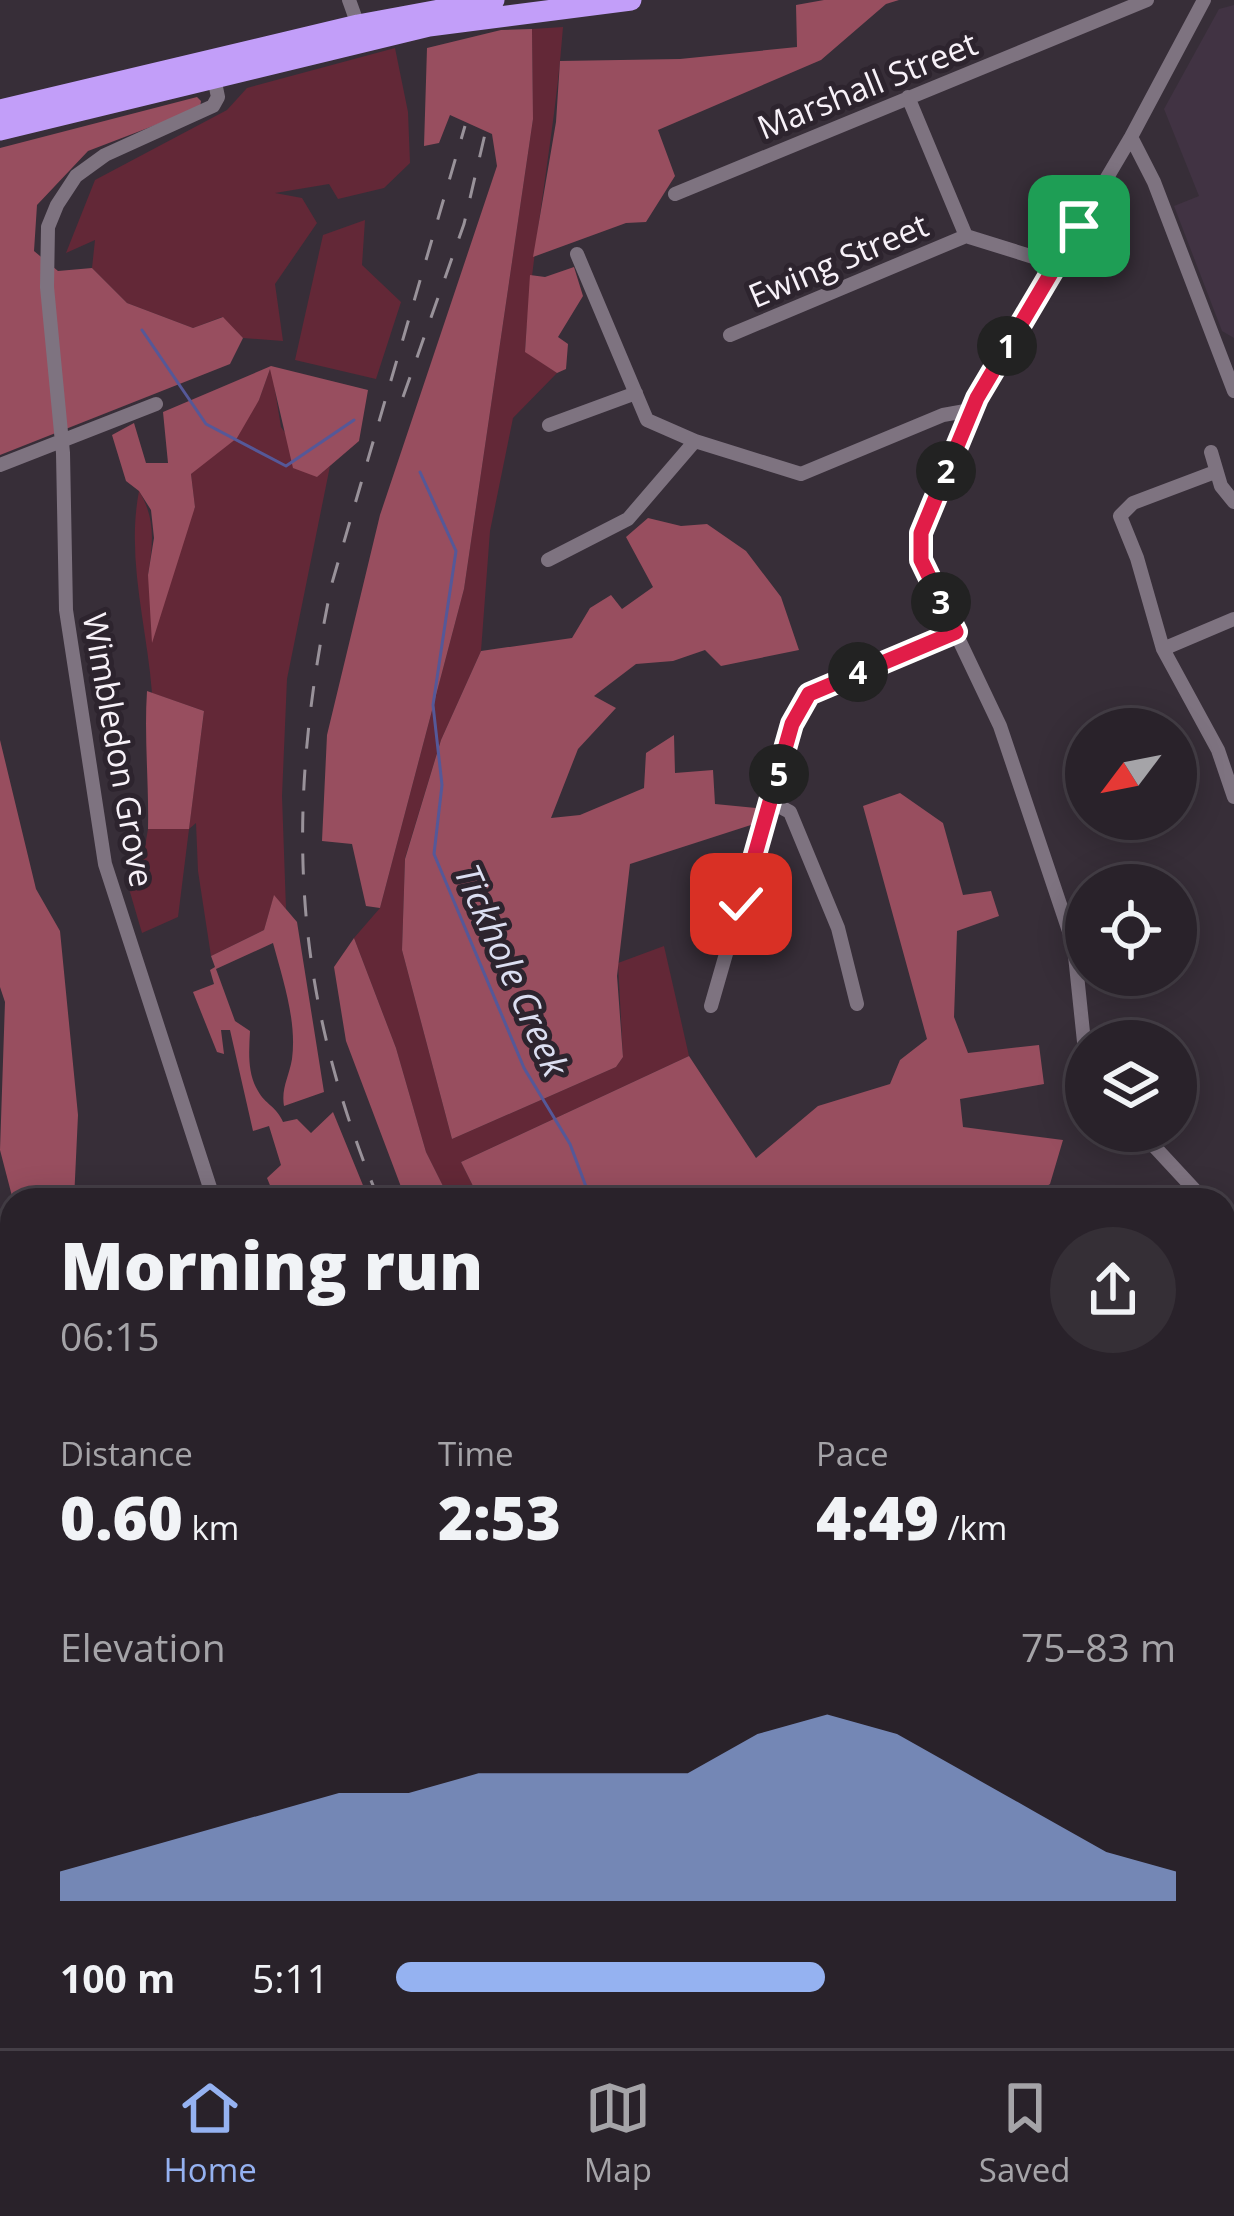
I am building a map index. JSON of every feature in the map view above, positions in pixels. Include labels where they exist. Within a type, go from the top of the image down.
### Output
[{"type":"highway","points":[[0,130],[358,25],[494,0]]},
{"type":"highway","points":[[0,110],[212,69],[292,59],[429,26],[631,0]]},
{"type":"street","points":[[349,0],[358,25],[368,32],[399,25],[429,26]]},
{"type":"street","name":"Marshall Street","points":[[675,194],[1147,0]]},
{"type":"street","points":[[1082,1020],[1074,946],[1000,726],[921,560],[921,533],[971,410],[1208,2]]},
{"type":"street","points":[[292,59],[358,25]]},
{"type":"street","name":"Wimbledon Grove","points":[[210,1188],[105,864],[66,610],[61,438],[46,287],[48,227],[76,176],[105,155],[213,106],[218,97],[212,69]]},
{"type":"street","points":[[908,97],[966,236],[1056,264]]},
{"type":"street","points":[[1131,137],[1150,171],[1234,391]]},
{"type":"street","name":"Ewing Street","points":[[730,334],[966,236]]},
{"type":"street","points":[[577,254],[646,420],[695,441],[801,474],[943,415],[971,410]]},
{"type":"street","points":[[549,425],[636,393]]},
{"type":"street","points":[[0,465],[156,404]]},
{"type":"street","points":[[548,560],[628,519],[695,441]]},
{"type":"street","points":[[1211,452],[1214,472],[1234,502]]},
{"type":"street","points":[[1214,472],[1121,511],[1162,649],[1225,764],[1234,797]]},
{"type":"street","points":[[1162,649],[1234,619]]},
{"type":"street","points":[[711,1006],[792,724],[809,694],[956,632]]},
{"type":"street","points":[[771,802],[790,812],[838,928],[856,1004]]},
{"type":"street","points":[[1159,1152],[1193,1188]]},
{"type":"shaded area","points":[[824,0],[899,0],[886,4],[821,60],[658,130],[675,176],[646,222],[626,223],[533,257],[556,122],[560,61],[680,59],[797,47],[796,5]]},
{"type":"shaded area","points":[[1234,5],[1234,338],[1222,331],[1174,206],[1199,196],[1164,109],[1219,9]]},
{"type":"shaded area","points":[[563,27],[525,351],[557,373],[513,418],[490,531],[481,651],[441,740],[405,858],[402,950],[452,1139],[616,1067],[623,1057],[618,963],[664,946],[689,1056],[461,1162],[474,1188],[444,1188],[426,1152],[396,1048],[354,938],[380,908],[464,589],[533,119],[532,29]]},
{"type":"shaded area","points":[[532,29],[533,119],[464,589],[380,908],[366,906],[352,844],[322,841],[327,735],[380,515],[497,166],[492,134],[450,115],[439,143],[424,146],[427,48],[501,30]]},
{"type":"shaded area","points":[[395,48],[408,112],[410,163],[384,188],[338,199],[329,184],[275,193],[302,198],[317,223],[275,284],[283,341],[243,338],[222,317],[193,328],[127,303],[92,268],[95,240],[66,253],[95,180],[227,110],[247,88]]},
{"type":"shaded area","points":[[197,97],[200,108],[88,151],[37,205],[34,251],[58,271],[92,268],[127,303],[193,328],[223,317],[243,338],[230,364],[0,455],[0,148]]},
{"type":"shaded area","points":[[365,220],[362,265],[401,302],[376,379],[295,360],[323,235]]},
{"type":"shaded area","points":[[574,267],[583,296],[558,337],[568,344],[566,369],[557,373],[525,352],[530,275],[545,277]]},
{"type":"shaded area","points":[[271,366],[281,427],[317,477],[330,466],[287,679],[282,796],[286,909],[274,896],[264,930],[211,956],[196,823],[189,829],[178,917],[142,933],[125,875],[144,852],[148,829],[189,828],[204,711],[152,693],[136,567],[136,516],[139,491],[152,532],[148,575],[195,508],[191,474],[259,400]]},
{"type":"shaded area","points":[[271,366],[368,390],[359,441],[317,477],[293,468],[270,369],[237,438],[191,474],[195,507],[152,643],[151,510],[126,481],[112,435],[134,423],[146,463],[168,463],[163,412]]},
{"type":"shaded area","points":[[648,518],[681,526],[707,524],[746,551],[781,597],[799,650],[721,666],[705,650],[673,661],[636,664],[594,696],[616,708],[578,749],[551,818],[580,815],[644,788],[646,753],[674,735],[675,773],[713,770],[715,804],[756,808],[754,824],[630,864],[617,976],[623,1057],[616,1067],[452,1139],[402,950],[405,859],[441,740],[481,651],[572,638],[590,608],[611,595],[622,609],[653,587],[626,537]]},
{"type":"shaded area","points":[[147,691],[204,711],[189,829],[148,829]]},
{"type":"shaded area","points":[[0,740],[36,889],[60,931],[78,1115],[75,1188],[10,1188],[0,1150],[5,1002],[0,987]]},
{"type":"shaded area","points":[[900,793],[943,823],[963,895],[991,891],[999,916],[957,931],[954,1017],[968,1053],[1039,1045],[1044,1084],[960,1099],[963,1127],[1063,1140],[1050,1184],[1044,1188],[474,1188],[461,1162],[689,1056],[756,1158],[818,1106],[890,1084],[900,1060],[927,1039],[863,806]]},
{"type":"shaded area","points":[[274,895],[297,922],[324,1092],[284,1106],[293,1030],[273,943],[216,969],[235,1021],[250,1031],[254,1084],[283,1122],[297,1119],[311,1133],[333,1112],[364,1188],[271,1188],[267,1178],[281,1165],[269,1126],[253,1131],[230,1030],[221,1030],[224,1054],[217,1052],[193,992],[214,984],[211,956],[264,930]]},
{"type":"shaded area","points":[[354,938],[396,1048],[426,1152],[444,1188],[401,1188],[346,1041],[334,967]]},
{"type":"waterway","name":"Tickhole Creek","points":[[142,330],[206,424],[286,466],[354,420]]},
{"type":"waterway","name":"Tickhole Creek","points":[[420,472],[456,551],[433,705],[442,785],[434,854],[524,1068],[570,1144],[586,1188]]},
{"type":"railway","points":[[374,1188],[349,1122],[313,970],[304,896],[307,744],[332,583],[465,126]]},
{"type":"railway","points":[[403,397],[464,224],[485,134]]},
{"type":"route","points":[[741,904],[792,724],[809,694],[956,632],[921,560],[921,533],[977,398],[1079,226]]}]
